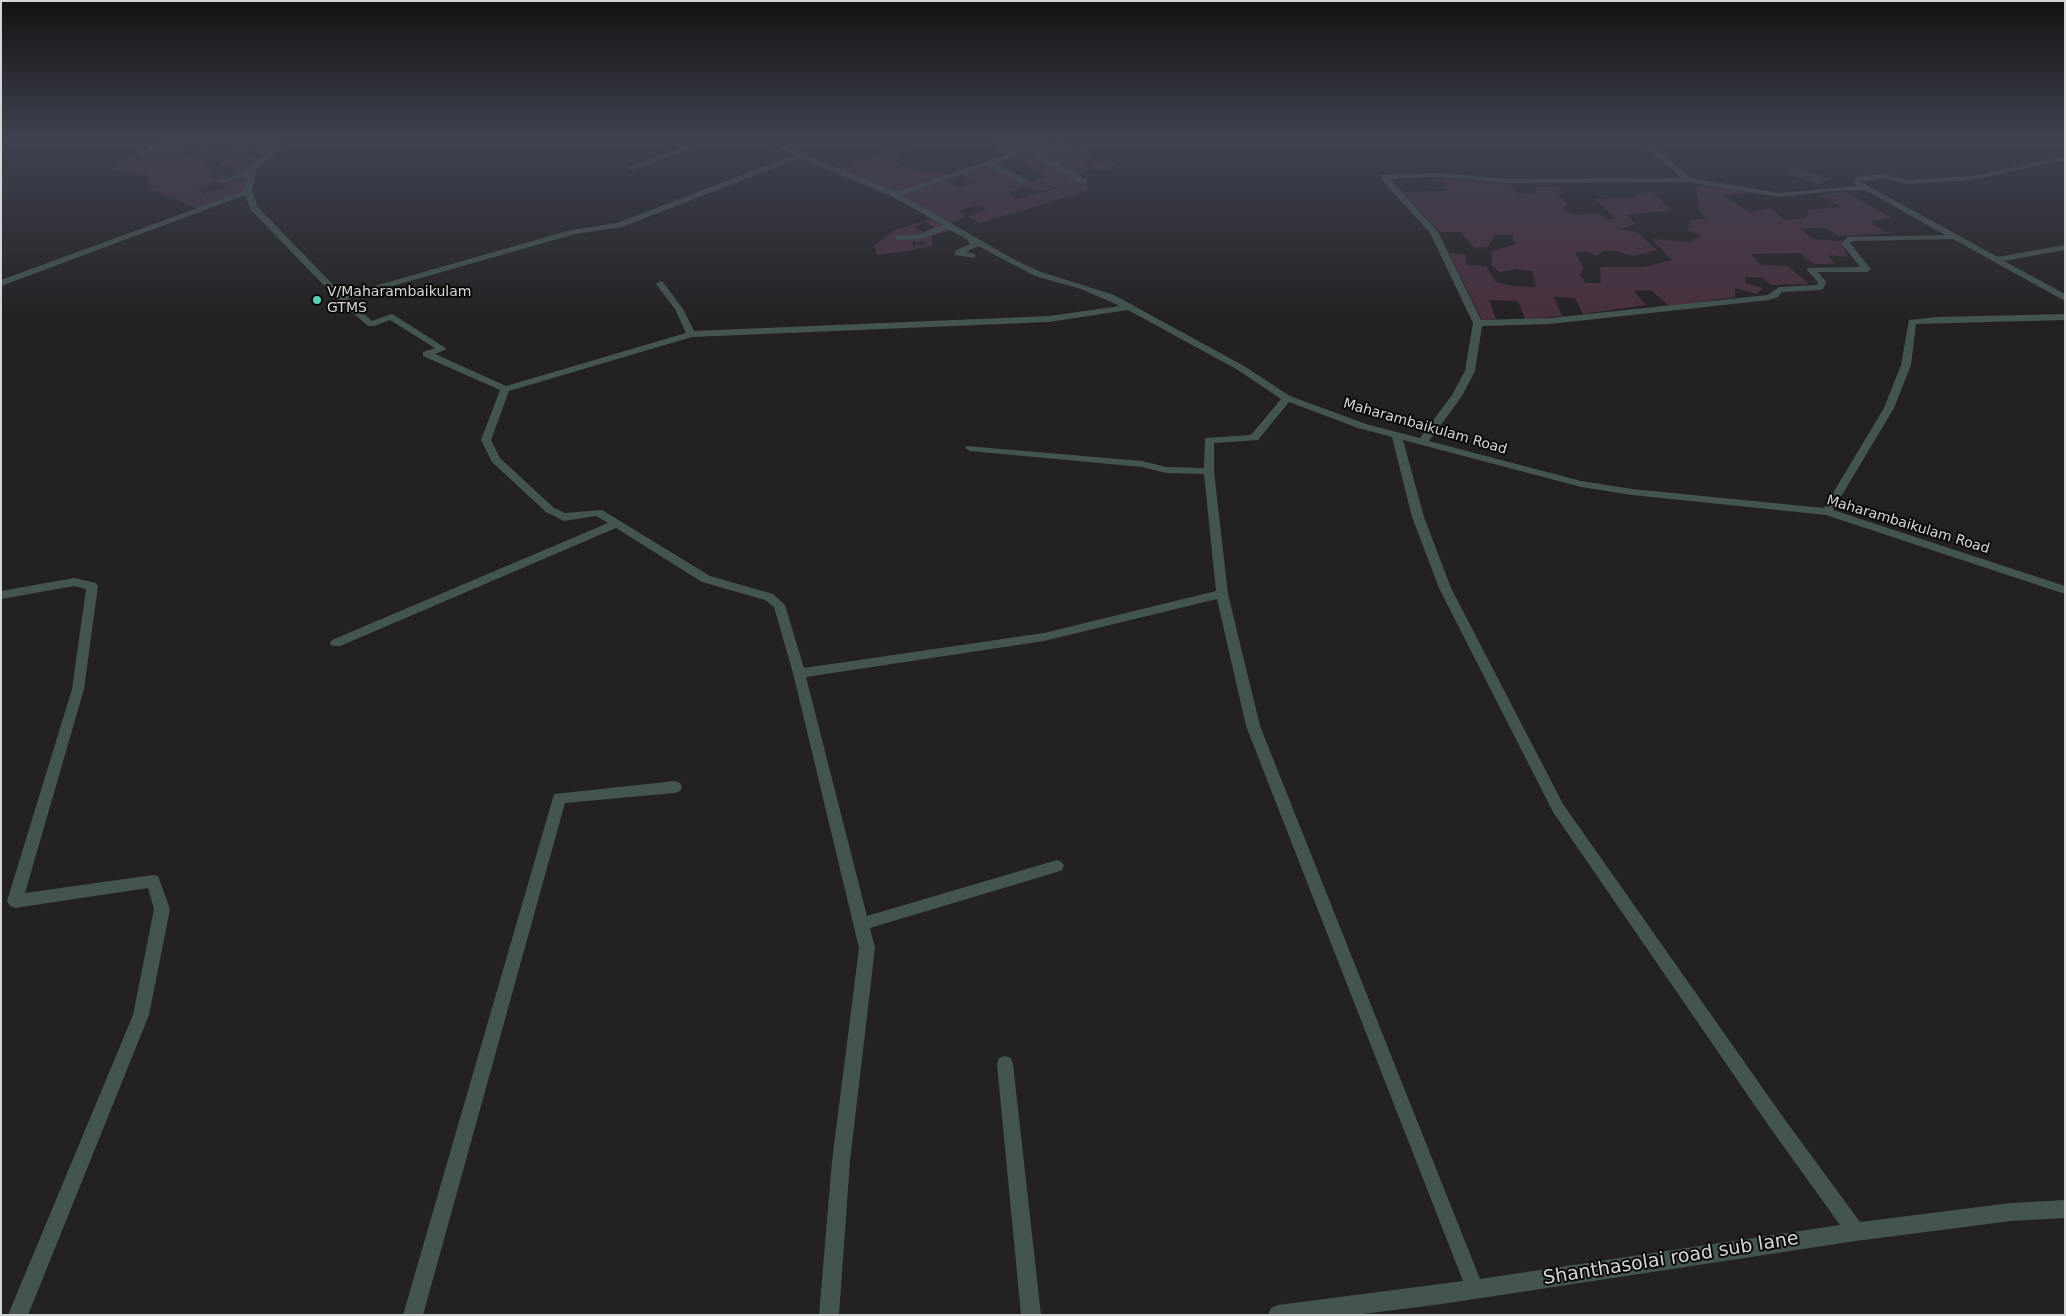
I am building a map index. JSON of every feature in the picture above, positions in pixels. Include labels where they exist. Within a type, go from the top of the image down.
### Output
[{"type":"street","points":[[1,283],[219,202]]},
{"type":"street","points":[[252,202],[254,208],[341,298],[371,324],[391,317],[442,349],[426,354],[505,389],[691,334],[1049,318],[1129,306]]},
{"type":"street","points":[[341,298],[574,232],[619,225],[678,202]]},
{"type":"street","name":"Maharambaikulam Road","points":[[905,202],[1012,262],[1038,274],[1084,287],[1129,306],[1240,368],[1287,398],[1362,426],[1589,485],[1632,492],[1827,512],[2065,590]]},
{"type":"street","points":[[1407,202],[1434,232],[1478,323],[1470,371],[1457,396],[1422,443]]},
{"type":"street","points":[[1891,202],[2065,298]]},
{"type":"street","points":[[899,238],[920,237],[948,226]]},
{"type":"street","points":[[1478,323],[1550,321],[1769,297],[1775,295],[1779,290],[1820,287],[1822,282],[1811,270],[1867,269],[1845,243],[1851,239],[1952,237]]},
{"type":"street","points":[[971,238],[975,245],[958,253],[972,256]]},
{"type":"street","points":[[1997,260],[2065,247]]},
{"type":"street","points":[[660,284],[680,309],[691,334]]},
{"type":"street","points":[[1827,512],[1890,408],[1906,365],[1912,322],[2065,318]]},
{"type":"street","points":[[505,389],[486,440],[496,460],[550,510],[564,517],[598,512],[706,579],[769,597],[779,606],[798,673],[867,948],[841,1161],[829,1315]]},
{"type":"street","points":[[1287,398],[1254,438],[1209,440],[1209,471],[1222,594],[1253,726],[1475,1289]]},
{"type":"street","points":[[1397,436],[1418,517],[1445,588],[1558,808],[1777,1123],[1856,1232]]},
{"type":"street","points":[[970,448],[1142,464],[1166,470],[1209,471]]},
{"type":"street","points":[[336,643],[616,524]]},
{"type":"street","points":[[1,595],[74,582],[92,586],[78,689],[15,901],[153,881],[162,909],[141,1015],[18,1315]]},
{"type":"street","points":[[798,673],[1044,637],[1222,594]]},
{"type":"street","points":[[413,1315],[559,798],[674,787]]},
{"type":"street","points":[[861,924],[1057,866]]},
{"type":"street","points":[[1005,1064],[1031,1315]]},
{"type":"street","name":"Shanthasolai road sub lane","points":[[1278,1315],[1475,1289],[1856,1232],[2011,1212],[2065,1209]]},
{"type":"shaded area","points":[[183,202],[217,202],[198,209]]},
{"type":"shaded area","points":[[910,202],[1049,202],[980,223],[968,217],[986,210],[979,205],[960,210],[966,217],[948,224]]},
{"type":"shaded area","points":[[1412,202],[1565,202],[1567,204],[1563,209],[1574,215],[1597,213],[1607,220],[1616,219],[1599,202],[1663,202],[1671,210],[1628,215],[1635,224],[1621,229],[1638,233],[1657,250],[1635,256],[1618,251],[1602,251],[1597,256],[1587,252],[1575,252],[1583,267],[1580,275],[1586,283],[1601,283],[1600,267],[1645,267],[1672,260],[1652,239],[1690,242],[1702,236],[1688,230],[1691,220],[1706,219],[1699,209],[1698,202],[1734,202],[1750,212],[1771,208],[1785,220],[1806,218],[1809,210],[1841,207],[1833,202],[1864,202],[1892,218],[1870,222],[1885,232],[1898,233],[1838,236],[1823,227],[1800,229],[1813,239],[1841,241],[1848,257],[1827,255],[1835,264],[1813,264],[1800,253],[1751,254],[1761,265],[1788,266],[1809,284],[1772,285],[1762,278],[1745,277],[1746,283],[1763,288],[1756,294],[1735,288],[1735,297],[1669,306],[1651,290],[1634,291],[1646,305],[1583,314],[1575,298],[1554,297],[1562,316],[1525,319],[1518,301],[1489,300],[1496,319],[1482,320],[1449,253],[1465,254],[1467,265],[1486,266],[1496,282],[1513,286],[1536,287],[1532,271],[1516,269],[1500,272],[1492,266],[1491,252],[1515,244],[1512,235],[1495,235],[1488,247],[1474,248],[1461,232],[1439,232]]},
{"type":"shaded area","points":[[934,219],[946,226],[921,237],[948,226],[954,229],[932,236],[933,246],[916,249],[914,245],[926,244],[926,242],[912,242],[915,250],[877,255],[874,245],[893,232],[891,231],[922,222],[924,223],[915,227],[923,232],[934,227],[924,221]]},
{"type":"place","name":"V/Maharambaikulam GTMS","points":[[317,300]]}]
